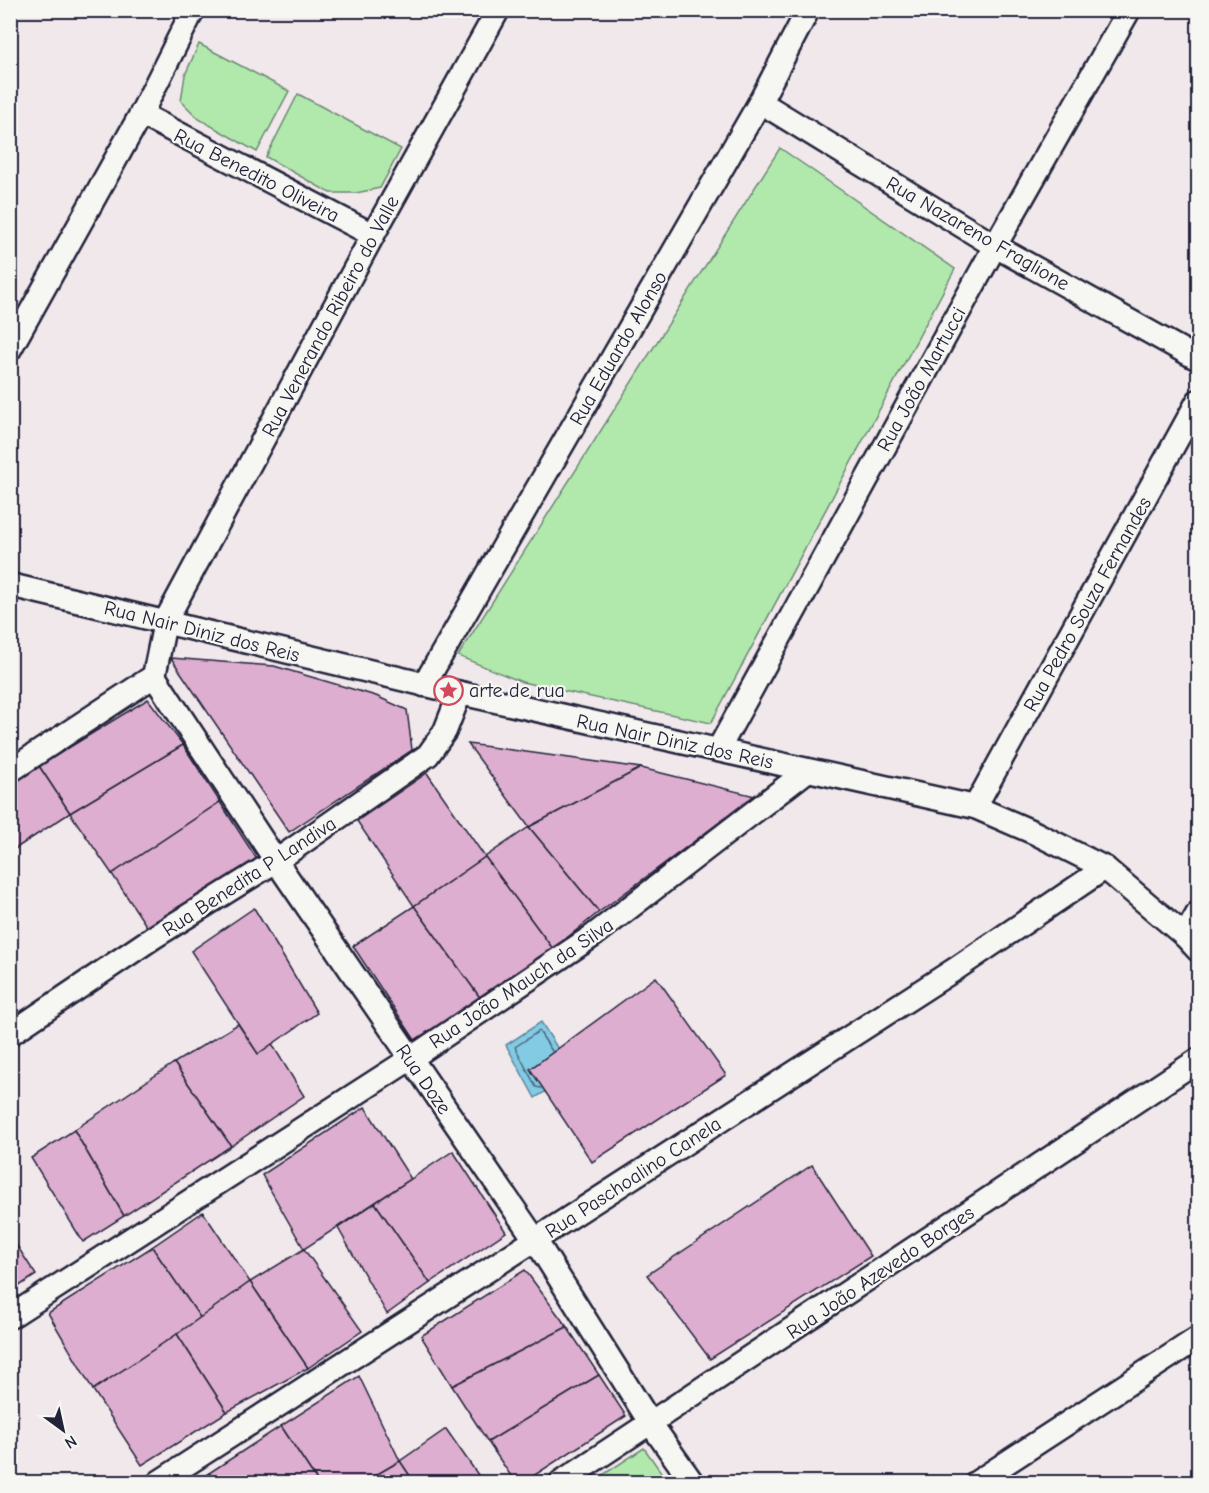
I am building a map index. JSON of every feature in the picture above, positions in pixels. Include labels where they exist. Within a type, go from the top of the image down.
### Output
[{"type":"street","points":[[10,349],[141,114],[193,10]]},
{"type":"street","name":"Rua Venerando Ribeiro do Valle","points":[[154,676],[165,622],[373,235],[498,10]]},
{"type":"street","name":"Rua Eduardo Alonso","points":[[424,685],[760,102],[808,10]]},
{"type":"street","name":"Rua João Martucci","points":[[718,750],[995,246],[1129,10]]},
{"type":"street","name":"Rua Nazareno Fraglione","points":[[760,102],[995,246],[1198,359]]},
{"type":"street","name":"Rua Benedito Oliveira","points":[[141,114],[373,235]]},
{"type":"street","name":"Rua Pedro Souza Fernandes","points":[[975,807],[1198,401]]},
{"type":"street","name":"Rua Nair Diniz dos Reis","points":[[10,585],[424,685],[975,807],[1035,833],[1105,868],[1192,943]]},
{"type":"street","points":[[10,771],[154,676]]},
{"type":"street","name":"Rua Doze","points":[[154,676],[410,1059],[536,1240],[651,1424],[692,1482]]},
{"type":"street","name":"Rua Benedita P Landiva","points":[[10,1034],[154,938],[276,861],[428,755],[445,731],[460,693]]},
{"type":"street","name":"Rua João Mauch da Silva","points":[[10,1317],[410,1059],[594,935],[808,770]]},
{"type":"street","name":"Rua Paschoalino Canela","points":[[159,1482],[957,968],[1105,868]]},
{"type":"street","points":[[1192,943],[1198,913]]},
{"type":"street","name":"Rua João Azevedo Borges","points":[[561,1482],[1198,1060]]},
{"type":"street","points":[[977,1482],[1198,1338]]},
{"type":"green space","points":[[199,44],[289,91],[257,152],[199,119],[181,101],[185,75]]},
{"type":"green space","points":[[298,94],[401,149],[380,188],[356,193],[330,193],[266,157]]},
{"type":"green space","points":[[780,148],[955,269],[711,723],[522,682],[458,656]]},
{"type":"green space","points":[[644,1448],[668,1482],[592,1482]]},
{"type":"water","points":[[541,1022],[574,1074],[535,1098],[506,1045]]},
{"type":"building","points":[[171,658],[274,666],[376,696],[407,710],[412,750],[289,832]]},
{"type":"building","points":[[148,699],[183,745],[70,813],[39,766]]},
{"type":"building","points":[[468,744],[641,768],[529,827]]},
{"type":"building","points":[[183,745],[220,802],[112,874],[70,813]]},
{"type":"building","points":[[39,766],[70,813],[10,852],[10,784]]},
{"type":"building","points":[[641,768],[755,796],[599,912],[529,827]]},
{"type":"building","points":[[427,773],[485,857],[414,906],[357,821]]},
{"type":"building","points":[[220,802],[258,861],[151,933],[112,874]]},
{"type":"building","points":[[529,827],[599,912],[553,949],[485,857]]},
{"type":"building","points":[[485,857],[553,949],[481,999],[414,906]]},
{"type":"building","points":[[414,906],[481,999],[415,1040],[353,946]]},
{"type":"building","points":[[254,908],[317,1013],[258,1054],[191,951]]},
{"type":"building","points":[[656,977],[726,1075],[592,1162],[530,1069]]},
{"type":"building","points":[[238,1024],[258,1054],[272,1044],[304,1096],[231,1146],[174,1063]]},
{"type":"building","points":[[174,1063],[231,1146],[124,1216],[74,1130]]},
{"type":"building","points":[[365,1107],[411,1179],[304,1249],[262,1175]]},
{"type":"building","points":[[74,1130],[124,1216],[83,1242],[31,1158]]},
{"type":"building","points":[[453,1151],[506,1232],[430,1283],[375,1203]]},
{"type":"building","points":[[812,1165],[871,1256],[710,1359],[647,1275]]},
{"type":"building","points":[[375,1203],[430,1283],[387,1314],[338,1228]]},
{"type":"building","points":[[203,1212],[250,1282],[201,1319],[152,1247]]},
{"type":"building","points":[[10,1235],[36,1275],[10,1292]]},
{"type":"building","points":[[152,1247],[201,1319],[93,1390],[48,1313]]},
{"type":"building","points":[[304,1249],[362,1331],[308,1368],[250,1282]]},
{"type":"building","points":[[525,1270],[567,1327],[452,1386],[421,1336]]},
{"type":"building","points":[[250,1282],[308,1368],[227,1412],[177,1334]]},
{"type":"building","points":[[567,1327],[599,1375],[488,1442],[452,1386]]},
{"type":"building","points":[[177,1334],[227,1412],[142,1465],[93,1390]]},
{"type":"building","points":[[599,1375],[626,1416],[524,1482],[515,1482],[488,1442]]},
{"type":"building","points":[[359,1376],[400,1461],[364,1482],[318,1482],[281,1426]]},
{"type":"building","points":[[281,1426],[318,1482],[215,1482],[209,1473]]},
{"type":"building","points":[[446,1429],[483,1482],[414,1482],[400,1461]]},
{"type":"building","points":[[400,1461],[414,1482],[364,1482]]},
{"type":"building","points":[[209,1473],[215,1482],[194,1482]]},
{"type":"place","name":"arte de rua","points":[[448,690]]}]
